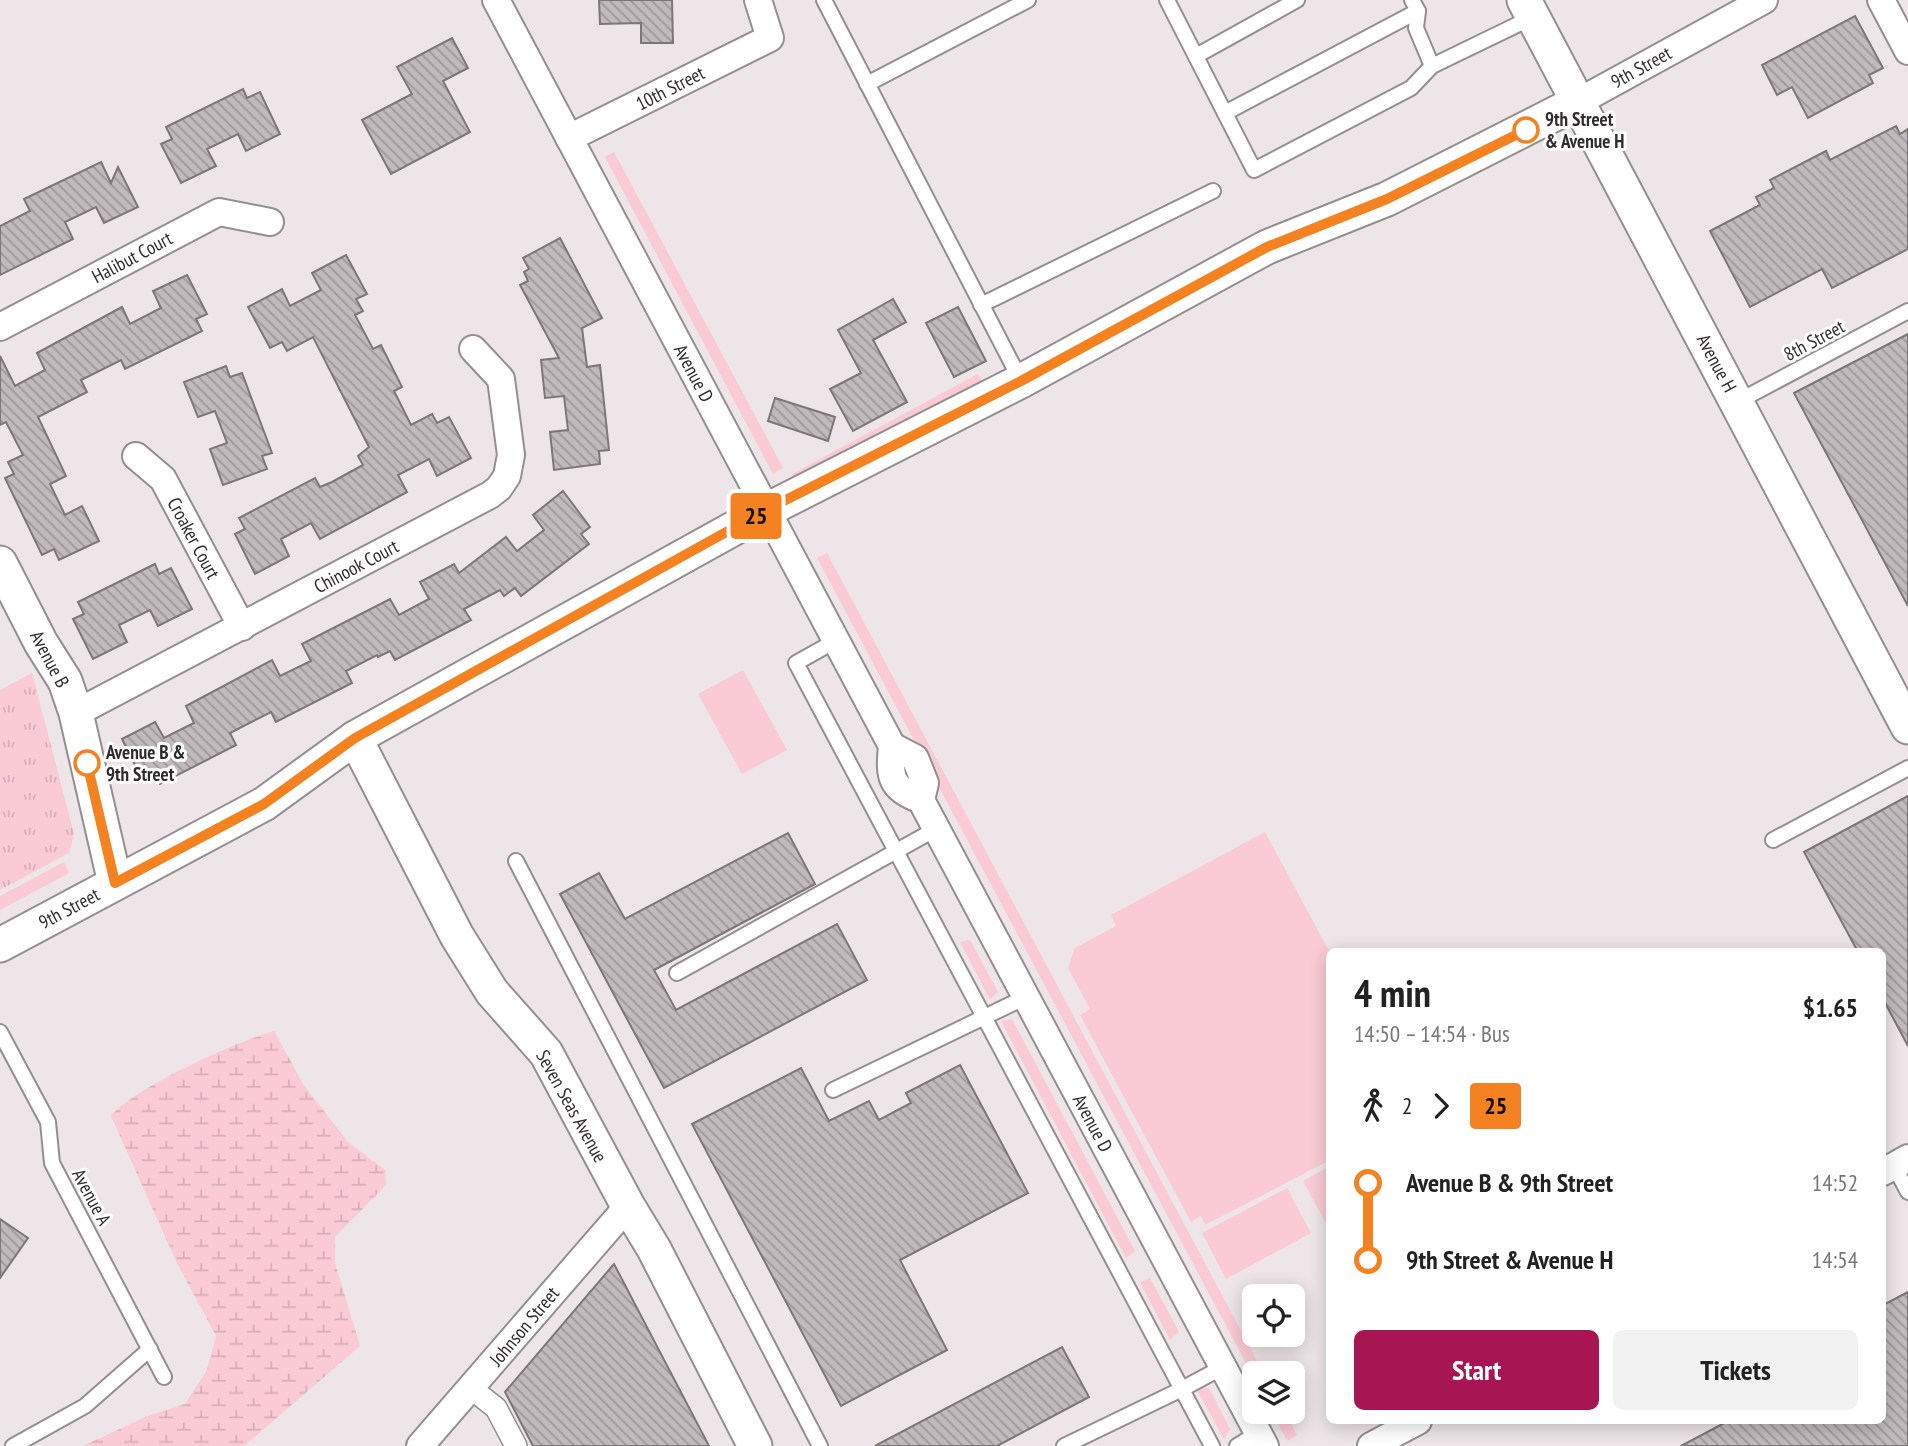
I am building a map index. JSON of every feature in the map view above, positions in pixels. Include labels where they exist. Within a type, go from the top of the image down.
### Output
[{"type":"street","name":"Avenue D","points":[[496,0],[892,746],[915,758],[925,783],[921,800],[1223,1367],[1253,1442]]},
{"type":"street","name":"10th Street","points":[[569,138],[770,38],[758,0]]},
{"type":"street","name":"9th Street","points":[[0,944],[264,804],[355,738],[766,510],[1021,381],[1267,247],[1387,199],[1578,102],[1764,0]]},
{"type":"street","points":[[1881,0],[1908,51]]},
{"type":"street","name":"Avenue H","points":[[1528,9],[1908,727]]},
{"type":"street","name":"Halibut Court","points":[[0,327],[219,212],[270,222]]},
{"type":"street","name":"Chinook Court","points":[[76,713],[499,488],[507,476],[511,455],[501,379],[473,349]]},
{"type":"street","name":"Croaker Court","points":[[136,456],[163,480],[242,627]]},
{"type":"street","name":"Avenue B","points":[[0,563],[41,643],[65,681],[76,713],[115,883]]},
{"type":"street","name":"Seven Seas Avenue","points":[[355,738],[457,936],[492,992],[546,1052],[628,1206],[654,1249],[755,1446]]},
{"type":"street","name":"Johnson Street","points":[[420,1446],[628,1206]]},
{"type":"street","points":[[471,1389],[496,1408],[516,1446]]},
{"type":"street","points":[[1371,1446],[1412,1424]]},
{"type":"lane","points":[[824,0],[1021,381]]},
{"type":"lane","points":[[867,84],[1028,0]]},
{"type":"lane","points":[[1167,0],[1254,170],[1411,88],[1432,66],[1528,9]]},
{"type":"lane","points":[[1196,56],[1297,0]]},
{"type":"lane","points":[[1225,113],[1415,6],[1416,28],[1432,66]]},
{"type":"lane","points":[[981,305],[1213,191]]},
{"type":"lane","name":"8th Street","points":[[1737,402],[1908,311]]},
{"type":"lane","points":[[837,640],[796,663],[1212,1446]]},
{"type":"lane","points":[[1773,840],[1908,768]]},
{"type":"lane","points":[[677,972],[936,829]]},
{"type":"lane","points":[[516,861],[820,1446]]},
{"type":"lane","points":[[833,1090],[1026,997]]},
{"type":"lane","name":"Avenue A","points":[[0,1032],[48,1122],[52,1163],[164,1377]]},
{"type":"lane","points":[[1895,1165],[1908,1192]]},
{"type":"lane","points":[[13,1446],[85,1406],[150,1349]]},
{"type":"lane","points":[[1064,1446],[1223,1367]]},
{"type":"green space","points":[[614,152],[783,468],[773,474],[605,157]]},
{"type":"green space","points":[[978,374],[983,383],[796,481],[792,474]]},
{"type":"green space","points":[[827,553],[1242,1333],[1242,1347],[1250,1347],[1257,1361],[1245,1361],[817,558]]},
{"type":"green space","points":[[743,670],[787,750],[742,774],[698,694]]},
{"type":"green space","points":[[32,673],[74,834],[69,853],[0,890],[0,690]]},
{"type":"green space","points":[[1265,832],[1327,948],[1326,1162],[1205,1225],[1201,1216],[1191,1222],[1080,1015],[1090,1009],[1068,968],[1075,948],[1116,926],[1111,915]]},
{"type":"green space","points":[[64,862],[69,873],[0,910],[0,896]]},
{"type":"green space","points":[[970,940],[998,992],[990,999],[960,942]]},
{"type":"green space","points":[[1012,1019],[1135,1251],[1126,1258],[1001,1021]]},
{"type":"green space","points":[[274,1031],[303,1084],[348,1142],[385,1170],[386,1185],[335,1237],[335,1263],[360,1346],[244,1446],[83,1446],[145,1417],[185,1404],[207,1370],[216,1336],[176,1261],[111,1116],[123,1104],[163,1079],[212,1055]]},
{"type":"green space","points":[[1326,1168],[1326,1224],[1303,1181]]},
{"type":"green space","points":[[1287,1188],[1311,1233],[1226,1279],[1202,1233]]},
{"type":"green space","points":[[1150,1278],[1179,1332],[1170,1340],[1140,1282]]},
{"type":"green space","points":[[1196,1388],[1209,1388],[1230,1429],[1224,1439]]},
{"type":"green space","points":[[1278,1424],[1291,1424],[1297,1435],[1287,1441]]},
{"type":"building","points":[[599,0],[672,0],[673,43],[641,43],[641,23],[600,24]]},
{"type":"building","points":[[1855,16],[1883,68],[1869,75],[1873,83],[1808,118],[1792,87],[1777,95],[1762,65]]},
{"type":"building","points":[[452,38],[468,68],[443,81],[470,132],[391,174],[362,120],[412,94],[397,67]]},
{"type":"building","points":[[243,89],[247,98],[260,92],[280,134],[246,151],[238,134],[207,149],[216,166],[181,183],[161,144],[172,139],[166,127]]},
{"type":"building","points":[[1896,126],[1900,134],[1908,129],[1908,249],[1832,288],[1822,269],[1750,307],[1710,231],[1760,205],[1756,197],[1774,188],[1770,180],[1826,151],[1830,160]]},
{"type":"building","points":[[101,162],[111,183],[118,167],[138,207],[104,223],[96,207],[65,222],[73,239],[0,275],[0,226],[30,211],[24,199]]},
{"type":"building","points":[[560,238],[602,318],[582,328],[587,367],[600,365],[609,450],[599,451],[600,464],[554,470],[550,432],[568,430],[564,396],[545,398],[541,360],[559,358],[520,285],[528,281],[524,272],[529,269],[523,258]]},
{"type":"building","points":[[346,255],[367,294],[356,299],[363,311],[355,315],[373,349],[381,345],[402,387],[394,391],[411,425],[432,414],[437,423],[449,417],[471,458],[437,476],[429,459],[398,475],[407,492],[320,539],[311,523],[281,539],[289,556],[255,574],[235,534],[245,529],[239,518],[315,478],[320,487],[332,482],[363,465],[358,456],[369,447],[313,337],[287,351],[282,342],[270,348],[248,307],[282,289],[290,306],[321,290],[312,273]]},
{"type":"building","points":[[187,275],[207,314],[196,319],[202,331],[125,369],[121,360],[81,380],[87,392],[38,417],[66,476],[50,484],[65,515],[82,506],[99,541],[59,560],[54,549],[42,555],[5,478],[14,474],[8,462],[23,455],[6,422],[0,425],[0,356],[15,386],[45,370],[37,353],[122,307],[130,324],[161,308],[153,291]]},
{"type":"building","points":[[893,299],[906,322],[873,340],[907,402],[853,431],[830,389],[861,373],[838,330]]},
{"type":"building","points":[[958,307],[986,361],[954,377],[926,323]]},
{"type":"building","points":[[1908,334],[1908,606],[1794,393]]},
{"type":"building","points":[[226,366],[230,377],[242,373],[272,453],[262,456],[267,469],[223,485],[210,449],[227,443],[215,411],[198,417],[184,382]]},
{"type":"building","points":[[775,398],[835,417],[828,441],[768,421]]},
{"type":"building","points":[[563,491],[590,527],[581,534],[589,544],[521,596],[515,588],[504,596],[500,590],[464,609],[471,620],[395,660],[390,651],[346,671],[352,683],[276,722],[271,712],[230,733],[236,745],[160,784],[155,774],[143,781],[122,739],[155,722],[164,738],[194,723],[186,706],[272,660],[280,676],[311,661],[302,644],[390,599],[399,615],[429,599],[420,582],[454,564],[459,573],[506,537],[517,551],[544,530],[533,515]]},
{"type":"building","points":[[155,564],[159,574],[171,568],[192,609],[158,626],[150,610],[119,625],[127,642],[93,659],[73,619],[84,614],[78,602]]},
{"type":"building","points":[[1908,796],[1908,1046],[1886,1005],[1886,948],[1856,948],[1804,852]]},
{"type":"building","points":[[788,833],[815,884],[654,970],[676,1010],[837,924],[867,980],[664,1088],[560,894],[599,873],[625,919]]},
{"type":"building","points":[[960,1065],[1028,1193],[900,1260],[947,1350],[841,1406],[692,1124],[801,1068],[829,1121],[869,1101],[879,1120],[911,1103],[906,1093]]},
{"type":"building","points":[[0,1219],[28,1238],[0,1278]]},
{"type":"building","points":[[614,1264],[709,1446],[533,1446],[505,1392]]},
{"type":"building","points":[[1908,1292],[1908,1446],[1681,1446],[1722,1424],[1886,1424],[1886,1303]]},
{"type":"building","points":[[1062,1347],[1089,1397],[997,1446],[875,1446]]},
{"type":"bus line","name":"25","points":[[87,763],[115,883],[264,804],[355,738],[766,510],[1021,381],[1267,247],[1387,199],[1526,130]]},
{"type":"place","name":"9th Street & Avenue H","points":[[1526,130]]},
{"type":"place","name":"Avenue B & 9th Street","points":[[87,763]]}]
